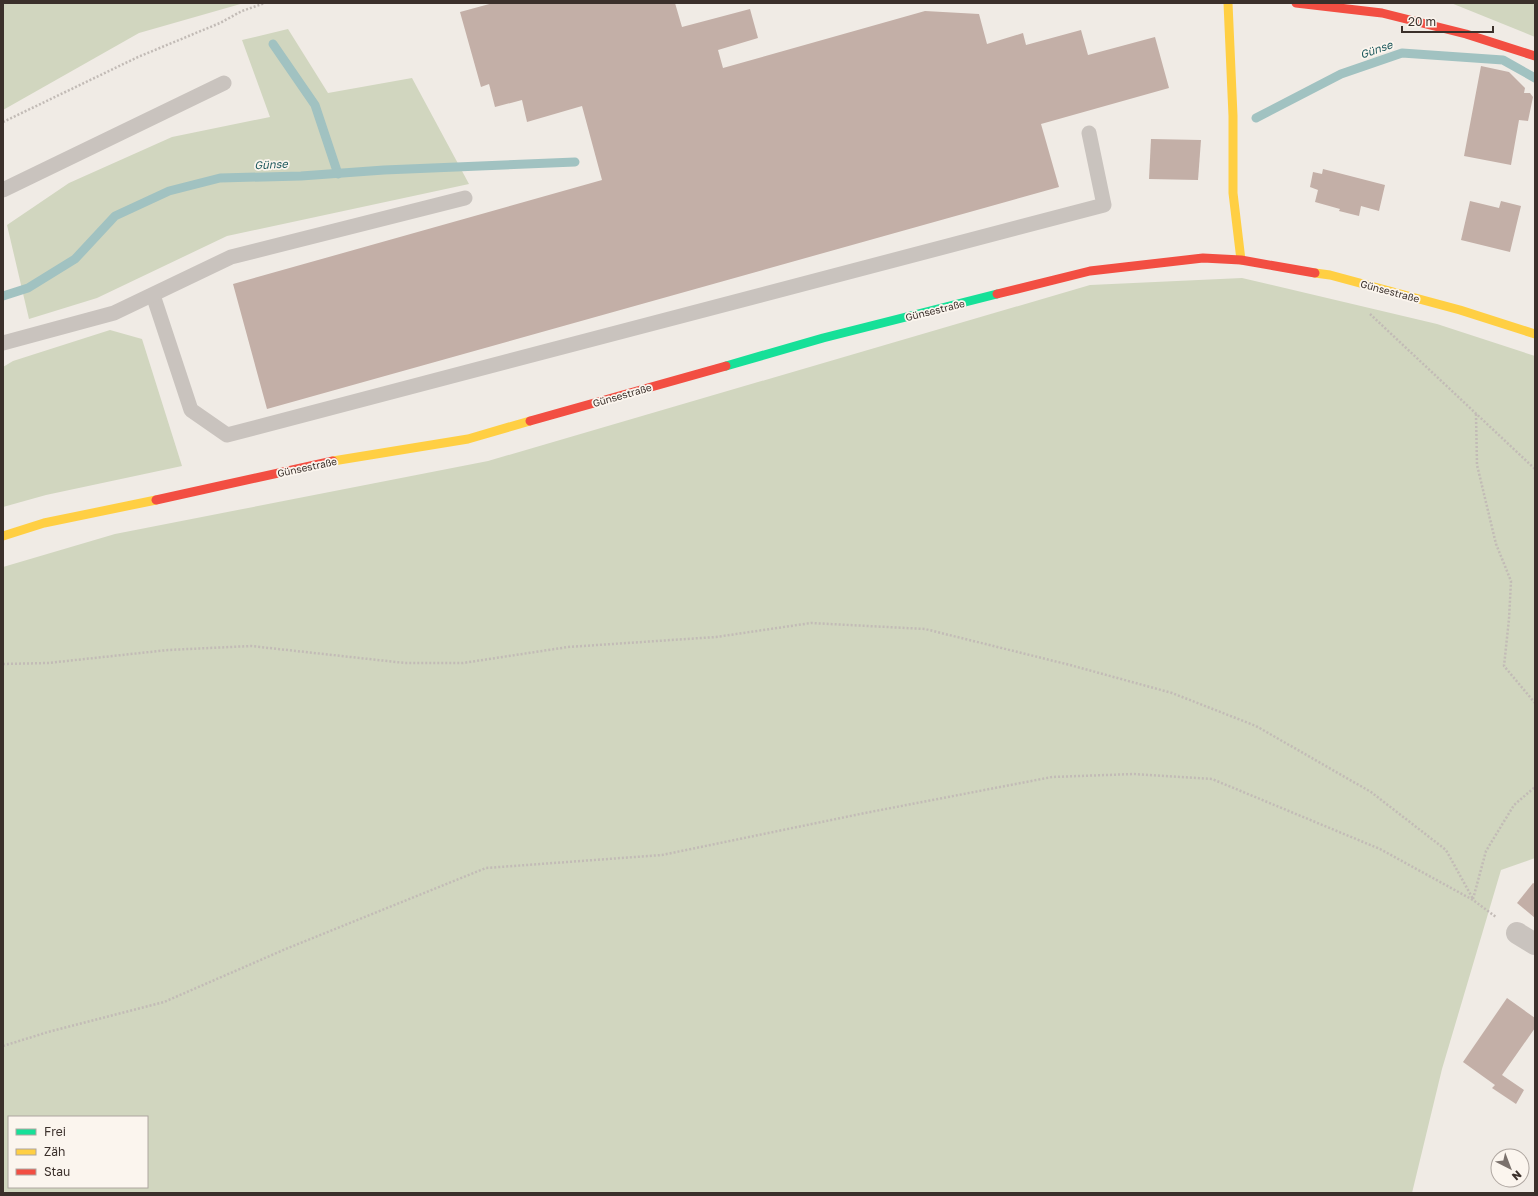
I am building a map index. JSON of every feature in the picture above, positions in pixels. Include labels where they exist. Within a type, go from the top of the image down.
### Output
[{"type":"street","points":[[1228,3],[1233,116],[1233,193],[1241,260]]},
{"type":"street","points":[[1296,3],[1382,13],[1466,34],[1535,56]]},
{"type":"street","name":"Günsestraße","points":[[3,536],[44,523],[178,496],[317,464],[468,439],[823,338],[1090,271],[1203,258],[1241,260],[1330,275],[1460,310],[1535,334]]},
{"type":"lane","points":[[3,190],[224,83]]},
{"type":"lane","points":[[152,295],[191,410],[227,435],[1104,205],[1089,133]]},
{"type":"lane","points":[[4,339],[114,313],[231,257],[465,198]]},
{"type":"path","points":[[3,122],[138,57],[220,23],[242,11],[265,3]]},
{"type":"path","points":[[1364,309],[1535,469]]},
{"type":"path","points":[[1476,414],[1477,465],[1496,544],[1511,582],[1504,666],[1535,703]]},
{"type":"path","points":[[3,664],[48,663],[168,650],[251,646],[405,663],[463,663],[568,647],[716,637],[811,623],[924,629],[1070,665],[1172,693],[1256,726],[1371,792],[1446,850],[1473,900]]},
{"type":"path","points":[[3,1046],[48,1032],[164,1002],[288,948],[486,868],[662,855],[864,813],[1052,777],[1134,774],[1212,779],[1380,849],[1473,900]]},
{"type":"path","points":[[1473,900],[1486,851],[1514,805],[1535,786]]},
{"type":"green space","points":[[3,3],[244,3],[139,33],[3,110]]},
{"type":"green space","points":[[1451,3],[1535,3],[1535,37]]},
{"type":"green space","points":[[288,29],[328,93],[412,78],[469,184],[227,236],[97,298],[29,319],[7,225],[69,183],[172,137],[270,117],[242,40]]},
{"type":"green space","points":[[1242,278],[1437,324],[1535,356],[1535,858],[1501,870],[1442,1069],[1412,1193],[3,1193],[3,567],[115,534],[488,461],[1090,285]]},
{"type":"green space","points":[[110,330],[142,339],[182,466],[46,495],[3,507],[3,367],[13,361]]},
{"type":"building","points":[[493,3],[675,3],[682,27],[750,9],[758,38],[718,50],[723,68],[925,11],[979,14],[987,44],[1023,33],[1026,45],[1081,30],[1088,55],[1155,37],[1169,88],[1041,124],[1059,187],[267,409],[233,284],[602,180],[582,106],[527,122],[522,100],[495,107],[489,84],[481,87],[460,12]]},
{"type":"building","points":[[1481,66],[1509,72],[1525,88],[1524,93],[1530,93],[1533,97],[1528,121],[1519,120],[1511,165],[1464,156]]},
{"type":"building","points":[[1151,139],[1201,140],[1198,180],[1149,179]]},
{"type":"building","points":[[1323,169],[1385,185],[1379,211],[1361,206],[1359,216],[1339,211],[1340,209],[1315,202],[1318,190],[1310,187],[1313,172],[1322,174]]},
{"type":"building","points":[[1470,201],[1499,208],[1501,201],[1521,206],[1510,252],[1461,240]]},
{"type":"building","points":[[1533,883],[1535,884],[1535,918],[1517,903]]},
{"type":"building","points":[[1507,998],[1535,1018],[1535,1028],[1502,1075],[1524,1090],[1516,1104],[1492,1088],[1495,1085],[1463,1062]]},
{"type":"waterway","points":[[273,44],[315,105],[338,174]]},
{"type":"waterway","name":"Günse","points":[[1256,118],[1341,74],[1402,53],[1503,60],[1535,78]]},
{"type":"waterway","name":"Günse","points":[[3,296],[28,288],[75,259],[115,216],[169,191],[220,178],[301,176],[384,170],[575,162]]},
{"type":"traffic: fast","points":[[726,366],[823,338],[997,294]]},
{"type":"traffic: slow","points":[[1228,3],[1233,116],[1233,193],[1241,260]]},
{"type":"traffic: slow","points":[[1315,273],[1330,275],[1460,310],[1535,334]]},
{"type":"traffic: slow","points":[[333,461],[468,439],[530,421]]},
{"type":"traffic: slow","points":[[3,536],[44,523],[156,500]]},
{"type":"traffic: jam","points":[[1296,3],[1382,13],[1466,34],[1535,56]]},
{"type":"traffic: jam","points":[[997,294],[1090,271],[1203,258],[1241,260],[1315,273]]},
{"type":"traffic: jam","points":[[530,421],[726,366]]},
{"type":"traffic: jam","points":[[156,500],[333,461]]}]
